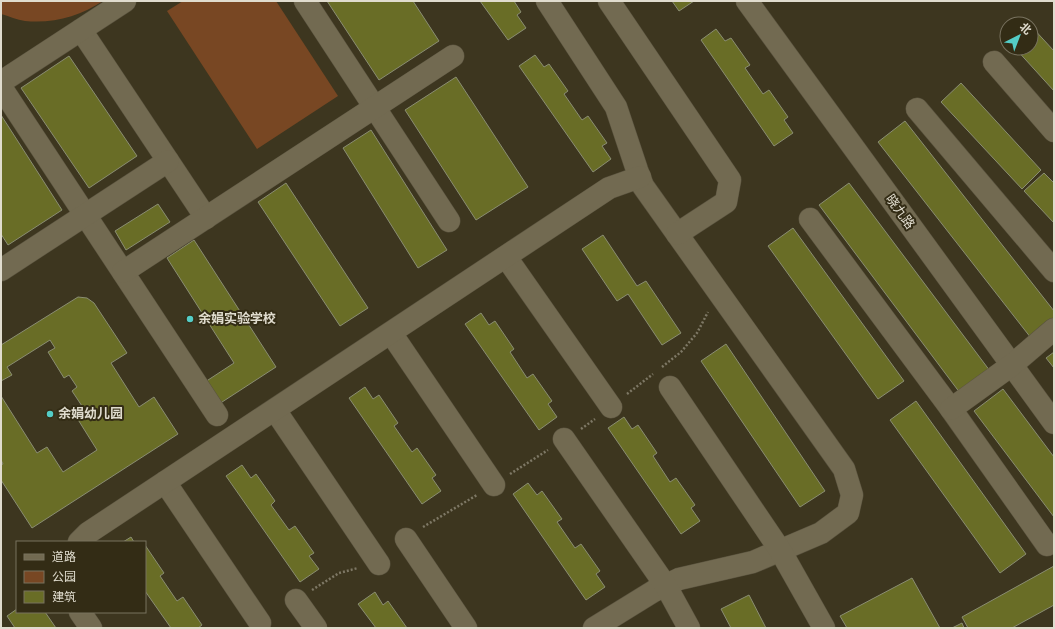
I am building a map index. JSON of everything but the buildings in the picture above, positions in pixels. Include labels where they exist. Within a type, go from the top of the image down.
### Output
[{"type":"street","points":[[1,82],[125,1]]},
{"type":"street","points":[[305,1],[449,221]]},
{"type":"street","points":[[547,1],[616,107],[643,186],[844,469],[852,495],[848,513],[821,533],[753,562],[680,579],[654,591],[594,628]]},
{"type":"street","points":[[609,1],[730,180],[726,202],[677,234]]},
{"type":"street","name":"晓九路","points":[[747,1],[1054,423]]},
{"type":"street","points":[[81,30],[206,218]]},
{"type":"street","points":[[123,272],[453,56]]},
{"type":"street","points":[[994,62],[1054,131]]},
{"type":"street","points":[[1,87],[217,415]]},
{"type":"street","points":[[917,109],[1054,271]]},
{"type":"street","points":[[1,270],[168,161]]},
{"type":"street","points":[[80,541],[88,533],[609,188],[640,177]]},
{"type":"street","points":[[810,219],[951,409],[1047,545]]},
{"type":"street","points":[[506,257],[611,406]]},
{"type":"street","points":[[951,409],[1012,365],[1054,329]]},
{"type":"street","points":[[391,333],[494,485]]},
{"type":"street","points":[[670,387],[780,550],[824,628]]},
{"type":"street","points":[[275,410],[379,564]]},
{"type":"street","points":[[564,439],[666,586],[688,628]]},
{"type":"street","points":[[165,482],[260,623]]},
{"type":"street","points":[[406,540],[466,628]]},
{"type":"street","points":[[296,600],[316,628]]},
{"type":"street","points":[[81,613],[91,628]]},
{"type":"green space","points":[[1,1],[103,1],[76,15],[56,20],[35,22],[1,14]]},
{"type":"green space","points":[[183,1],[276,1],[338,96],[257,149],[167,11]]},
{"type":"place","name":"余娟实验学校","points":[[190,319]]},
{"type":"place","name":"余娟幼儿园","points":[[50,414]]}]
